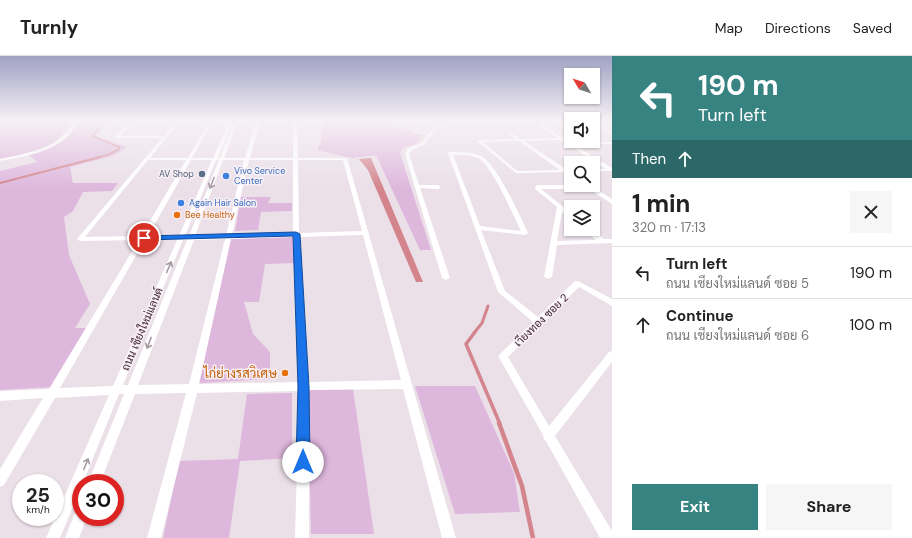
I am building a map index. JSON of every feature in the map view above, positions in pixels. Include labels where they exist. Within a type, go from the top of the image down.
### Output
[{"type":"street","points":[[0,160],[30,153],[55,143]]},
{"type":"street","points":[[159,143],[80,239],[192,238],[366,233]]},
{"type":"street","points":[[0,481],[144,238],[198,143]]},
{"type":"street","name":"ถนน เชียงใหม่แลนด์","points":[[98,474],[172,284],[192,238],[223,143]]},
{"type":"street","name":"ถนน เชียงใหม่แลนด์","points":[[53,538],[182,238],[225,143]]},
{"type":"street","points":[[154,538],[193,388],[251,143]]},
{"type":"street","points":[[295,143],[296,234],[304,387],[302,538]]},
{"type":"street","points":[[423,143],[408,150],[407,154],[446,278]]},
{"type":"street","points":[[482,143],[516,172],[564,171]]},
{"type":"street","points":[[525,143],[564,168]]},
{"type":"street","points":[[568,143],[589,156]]},
{"type":"street","points":[[477,228],[525,233],[490,168],[482,158],[450,153],[477,228],[502,292],[539,322]]},
{"type":"street","points":[[146,159],[345,159],[449,538]]},
{"type":"street","points":[[600,163],[612,170]]},
{"type":"street","points":[[600,170],[612,170]]},
{"type":"street","points":[[417,186],[438,187]]},
{"type":"street","points":[[564,186],[537,188],[564,210]]},
{"type":"street","points":[[597,192],[612,202]]},
{"type":"street","points":[[548,278],[560,207]]},
{"type":"street","points":[[596,236],[602,241]]},
{"type":"street","points":[[554,243],[612,241]]},
{"type":"street","name":"เาียงทอง ซอย 2","points":[[548,436],[503,356],[578,283],[612,303]]},
{"type":"street","points":[[608,538],[548,436],[612,355]]},
{"type":"street","points":[[0,396],[117,390],[407,384]]},
{"type":"street","points":[[72,538],[77,526]]},
{"type":"shaded area","points":[[0,143],[51,143],[31,152],[0,159]]},
{"type":"shaded area","points":[[57,143],[117,143],[127,147],[113,156],[70,167],[73,183],[118,183],[112,191],[83,192],[73,211],[64,217],[69,255],[90,304],[75,328],[88,328],[53,387],[0,390],[0,171],[37,162],[29,155]]},
{"type":"shaded area","points":[[320,143],[416,143],[403,148],[400,153],[431,250],[420,250],[376,155],[352,158],[317,150]]},
{"type":"shaded area","points":[[371,158],[423,282],[416,282],[368,170],[359,159]]},
{"type":"shaded area","points":[[241,197],[271,197],[268,203],[292,203],[292,211],[261,212],[258,230],[235,231]]},
{"type":"shaded area","points":[[293,236],[294,263],[265,264],[259,302],[244,302],[253,334],[270,352],[270,379],[199,383],[231,238]]},
{"type":"shaded area","points":[[415,386],[475,386],[514,473],[520,512],[455,514]]},
{"type":"shaded area","points":[[353,389],[374,534],[311,534],[308,390]]},
{"type":"shaded area","points":[[292,393],[292,458],[240,461],[229,538],[163,538],[179,461],[238,459],[247,394]]},
{"type":"waterway","points":[[96,158],[110,154],[119,149],[119,147],[110,143]]},
{"type":"waterway","points":[[0,183],[100,157]]},
{"type":"waterway","points":[[474,333],[482,323],[488,306]]},
{"type":"waterway","points":[[475,332],[466,344],[500,424]]},
{"type":"waterway","points":[[499,423],[522,486],[533,538]]},
{"type":"place","name":"AV Shop","points":[[202,174]]},
{"type":"place","name":"Vivo Service Center","points":[[226,176]]},
{"type":"place","name":"Again Hair Salon","points":[[181,203]]},
{"type":"place","name":"Bee Healthy","points":[[177,215]]},
{"type":"place","name":"ไก่ย่างรสวิเศษ","points":[[285,373]]},
{"type":"route","points":[[144,238],[192,238],[296,234],[304,387],[303,462]]}]
